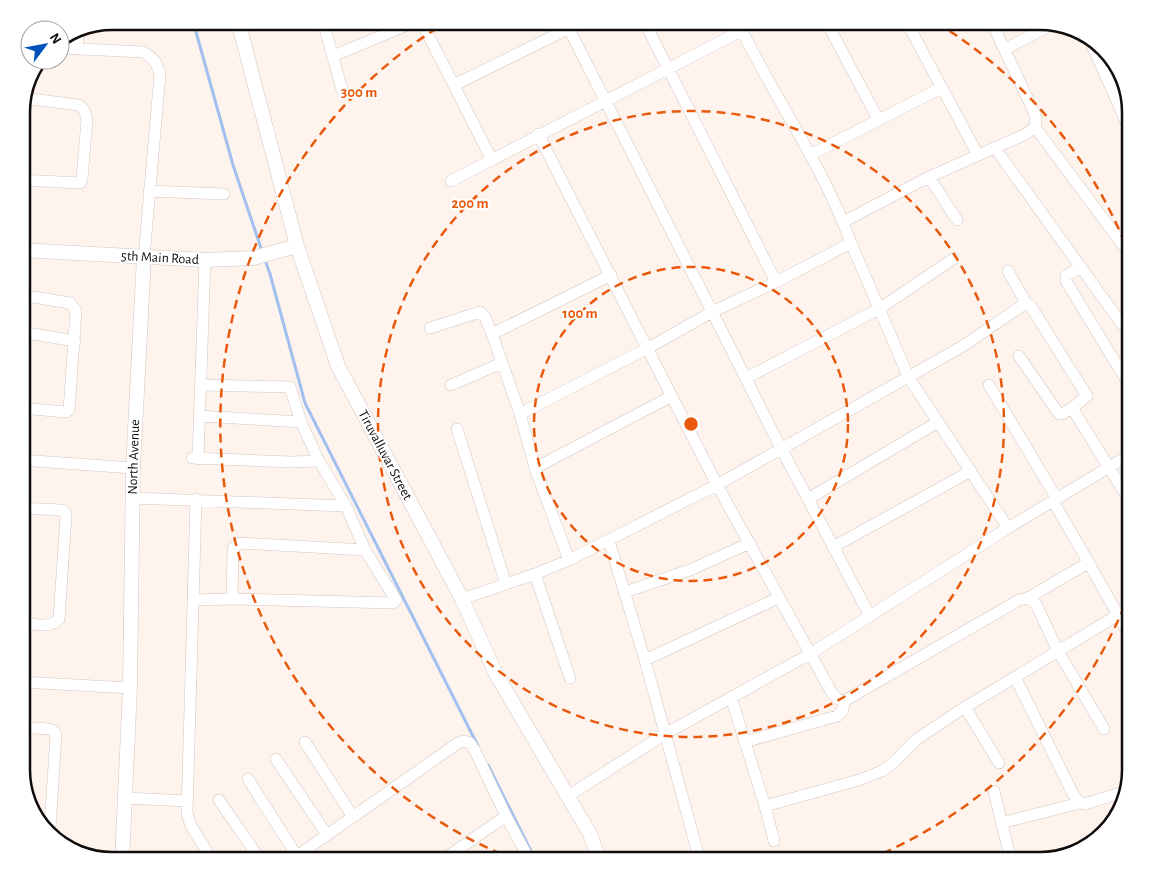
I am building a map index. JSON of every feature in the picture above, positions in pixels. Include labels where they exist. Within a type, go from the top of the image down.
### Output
[{"type":"street","name":"Tiruvalluvar Street","points":[[240,30],[297,246],[338,366],[462,599],[496,674],[590,834],[597,852]]},
{"type":"street","points":[[326,30],[342,90]]},
{"type":"street","points":[[333,56],[397,30]]},
{"type":"street","points":[[424,30],[492,160]]},
{"type":"street","points":[[454,85],[558,30]]},
{"type":"street","points":[[570,30],[782,450],[870,616]]},
{"type":"street","points":[[649,30],[776,282]]},
{"type":"street","points":[[451,180],[669,68],[732,30]]},
{"type":"street","points":[[741,30],[810,155],[843,222],[909,378],[1008,528]]},
{"type":"street","points":[[831,30],[878,119]]},
{"type":"street","points":[[911,30],[978,155]]},
{"type":"street","points":[[843,222],[929,177],[1026,134],[1035,127],[1034,112],[996,30]]},
{"type":"street","points":[[1005,49],[1041,30]]},
{"type":"street","points":[[70,49],[77,49],[78,38]]},
{"type":"street","name":"North Avenue","points":[[77,49],[143,52],[151,56],[157,64],[160,74],[144,257],[133,468],[130,688],[122,852]]},
{"type":"street","points":[[1095,51],[1122,113]]},
{"type":"street","points":[[810,155],[941,88]]},
{"type":"street","points":[[30,180],[80,183],[82,179],[87,120],[85,111],[78,105],[32,99]]},
{"type":"street","points":[[1035,127],[1122,244]]},
{"type":"street","points":[[538,134],[718,485],[778,598],[832,693],[838,699],[844,701],[1019,600],[1028,598],[1084,564],[1090,565]]},
{"type":"street","points":[[995,148],[1122,325]]},
{"type":"street","points":[[929,177],[957,220]]},
{"type":"street","points":[[150,191],[224,194]]},
{"type":"street","points":[[520,414],[648,348],[712,312],[776,282],[851,243]]},
{"type":"street","name":"5th Main Road","points":[[30,250],[205,260],[253,258],[297,246]]},
{"type":"street","points":[[746,378],[879,309],[953,259]]},
{"type":"street","points":[[205,260],[200,416],[195,458],[290,462],[319,461]]},
{"type":"street","points":[[1080,267],[1066,276],[1065,280],[1122,373]]},
{"type":"street","points":[[1008,271],[1026,303],[1030,305],[1087,396],[1072,408],[1059,414],[1020,356]]},
{"type":"street","points":[[492,334],[611,275]]},
{"type":"street","points":[[30,297],[72,305],[76,311],[69,410],[66,412],[30,409]]},
{"type":"street","points":[[462,599],[535,574],[569,560],[718,485],[909,378],[963,346],[1026,303]]},
{"type":"street","points":[[430,328],[480,312],[485,317],[520,414],[535,468],[569,560]]},
{"type":"street","points":[[30,333],[75,341]]},
{"type":"street","points":[[451,384],[502,363]]},
{"type":"street","points":[[988,384],[1055,500],[1122,623]]},
{"type":"street","points":[[193,600],[232,599],[393,603],[396,598],[366,550],[346,506],[319,461],[301,422],[290,387],[200,385]]},
{"type":"street","points":[[535,468],[672,396]]},
{"type":"street","points":[[1072,408],[1122,489]]},
{"type":"street","points":[[200,416],[301,422]]},
{"type":"street","points":[[808,498],[938,422]]},
{"type":"street","points":[[457,429],[506,584]]},
{"type":"street","points":[[568,796],[665,734],[810,654],[1008,528],[1122,460]]},
{"type":"street","points":[[30,461],[133,468]]},
{"type":"street","points":[[833,547],[971,471]]},
{"type":"street","points":[[132,498],[346,506]]},
{"type":"street","points":[[196,500],[187,801],[188,820],[208,852]]},
{"type":"street","points":[[30,508],[61,510],[65,512],[66,516],[59,618],[56,622],[48,625],[30,623]]},
{"type":"street","points":[[609,541],[645,660],[698,852]]},
{"type":"street","points":[[232,599],[233,550],[240,543],[366,550]]},
{"type":"street","points":[[625,592],[690,570],[750,543]]},
{"type":"street","points":[[535,574],[570,678]]},
{"type":"street","points":[[645,660],[778,598]]},
{"type":"street","points":[[1028,598],[1036,604],[1058,651],[1104,729]]},
{"type":"street","points":[[765,806],[876,774],[894,762],[917,740],[966,707],[1122,612]]},
{"type":"street","points":[[1015,677],[1073,794],[1080,803]]},
{"type":"street","points":[[30,682],[130,688]]},
{"type":"street","points":[[731,697],[774,841]]},
{"type":"street","points":[[744,742],[837,716],[843,710],[844,701]]},
{"type":"street","points":[[966,707],[999,763]]},
{"type":"street","points":[[30,727],[49,728],[56,734],[50,824]]},
{"type":"street","points":[[303,852],[458,743],[464,741],[470,743],[475,751],[525,852]]},
{"type":"street","points":[[305,742],[353,817]]},
{"type":"street","points":[[276,759],[327,835]]},
{"type":"street","points":[[248,779],[291,852]]},
{"type":"street","points":[[994,791],[1009,852]]},
{"type":"street","points":[[1001,823],[1080,803],[1085,804],[1119,793]]},
{"type":"street","points":[[125,798],[187,801]]},
{"type":"street","points":[[219,800],[254,852]]},
{"type":"street","points":[[453,852],[506,816]]},
{"type":"waterway","points":[[196,30],[233,165],[262,251]]},
{"type":"waterway","points":[[265,260],[305,403],[478,746]]},
{"type":"waterway","points":[[488,765],[532,852]]}]
